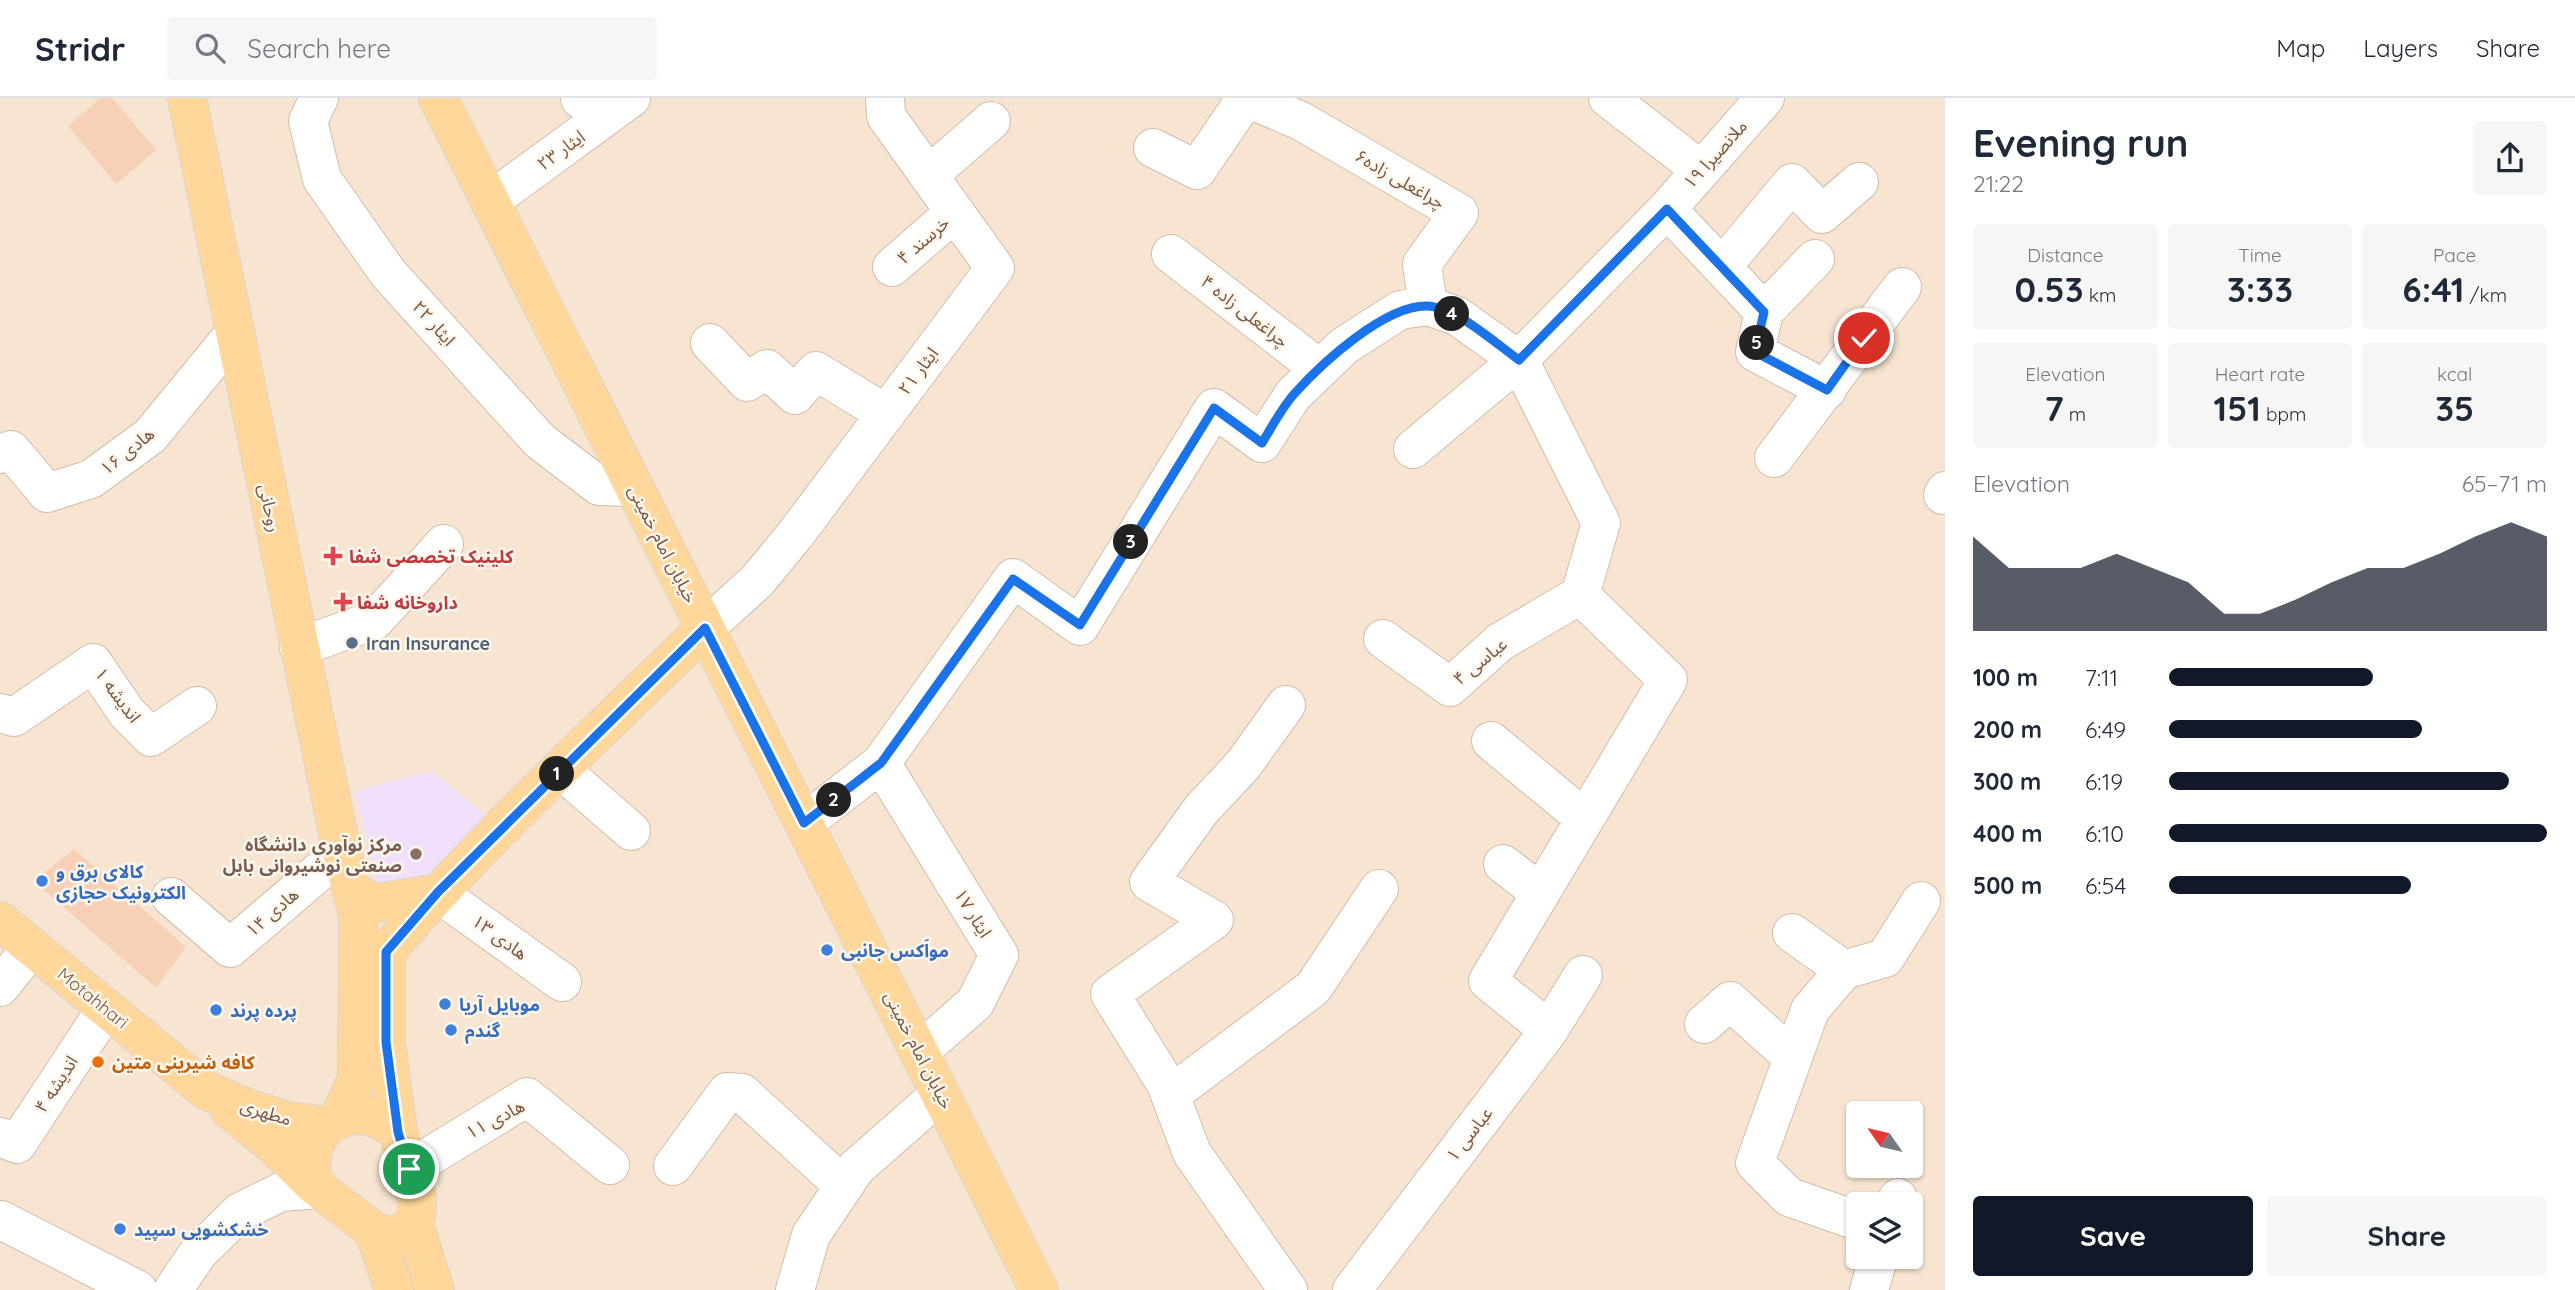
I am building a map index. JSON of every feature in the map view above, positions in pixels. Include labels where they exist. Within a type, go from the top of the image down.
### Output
[{"type":"main road","name":"روحانی","points":[[187,98],[299,647],[355,904],[357,1078],[334,1122]]},
{"type":"main road","name":"خیابان امام خمینی","points":[[438,98],[1040,1290]]},
{"type":"main road","points":[[435,1290],[414,1224],[417,1198],[398,1132],[386,1042],[386,952],[438,892],[705,628]]},
{"type":"main road","points":[[355,904],[438,892]]},
{"type":"main road","name":"Motahhari","points":[[0,921],[272,1144],[317,1187]]},
{"type":"main road","name":"مطهری","points":[[207,1091],[288,1121],[334,1122]]},
{"type":"main road","points":[[398,1132],[377,1118],[351,1115],[334,1122],[319,1135],[310,1159],[317,1187],[374,1231],[387,1237],[400,1234],[414,1224]]},
{"type":"main road","points":[[374,1231],[394,1290]]},
{"type":"street","name":"ایثار ۲۲","points":[[319,98],[308,121],[322,179],[388,272],[540,441],[599,486],[634,486]]},
{"type":"street","name":"ایثار ۲۳","points":[[490,201],[631,98]]},
{"type":"street","name":"ایثار ۲۱","points":[[705,628],[757,581],[795,535],[995,268],[886,116],[885,98]]},
{"type":"street","name":"چراغعلی زاده۶","points":[[1153,148],[1197,170],[1246,98],[1301,121],[1459,213],[1422,264],[1428,306]]},
{"type":"street","points":[[1608,98],[1701,170]]},
{"type":"street","name":"ملانصیرا ۱۹","points":[[1413,449],[1519,360],[1667,209],[1765,98]]},
{"type":"street","points":[[929,175],[991,121]]},
{"type":"street","points":[[1722,267],[1792,183],[1822,214],[1859,182]]},
{"type":"street","points":[[1667,209],[1764,312]]},
{"type":"street","name":"خرسند ۴","points":[[892,267],[955,212]]},
{"type":"street","name":"چراغعلی زاده ۴","points":[[1171,254],[1320,369]]},
{"type":"street","points":[[1815,259],[1764,312],[1755,352],[1827,390]]},
{"type":"street","points":[[1774,458],[1902,287]]},
{"type":"street","points":[[804,823],[881,763],[1013,579],[1080,625],[1214,408],[1262,443],[1293,395],[1344,346],[1400,310],[1428,306],[1457,316],[1519,360],[1601,523],[1580,595],[1668,680],[1488,981],[1549,1030]]},
{"type":"street","name":"هادی ۱۶","points":[[0,454],[11,450],[47,493],[91,479],[150,436],[234,334]]},
{"type":"street","points":[[710,343],[747,382],[767,369],[795,395],[816,371],[886,414]]},
{"type":"street","points":[[299,647],[375,620],[444,544]]},
{"type":"street","name":"عباسی ۴","points":[[1382,639],[1450,687],[1500,642],[1580,595]]},
{"type":"street","name":"اندیشه ۱","points":[[0,713],[14,718],[93,663],[127,713],[151,737],[197,706]]},
{"type":"street","points":[[1286,705],[1243,765],[1201,810],[1149,882],[1214,920],[1110,995],[1166,1084],[1192,1153],[1288,1290]]},
{"type":"street","points":[[1491,741],[1585,819]]},
{"type":"street","name":"ایثار ۱۷","points":[[881,763],[999,955],[975,1003],[919,1052]]},
{"type":"street","points":[[561,770],[631,831]]},
{"type":"street","name":"هادی ۱۴","points":[[170,897],[230,948],[342,852]]},
{"type":"street","points":[[1503,864],[1541,893]]},
{"type":"street","points":[[1170,1096],[1313,988],[1379,889]]},
{"type":"street","name":"هادی ۱۳","points":[[438,892],[562,982]]},
{"type":"street","points":[[1846,1217],[1789,1197],[1755,1163],[1810,1010],[1844,970],[1885,958],[1921,901]]},
{"type":"street","points":[[1793,933],[1844,970]]},
{"type":"street","points":[[0,987],[32,947]]},
{"type":"street","name":"عباسی ۱","points":[[1352,1290],[1549,1030],[1583,975]]},
{"type":"street","points":[[1704,1024],[1730,1001],[1793,1058]]},
{"type":"street","name":"اندیشه ۴","points":[[0,1137],[17,1144],[106,1009]]},
{"type":"street","points":[[673,1166],[727,1092],[742,1093],[844,1186]]},
{"type":"street","points":[[796,1290],[811,1235],[856,1168],[940,1094]]},
{"type":"street","name":"هادی ۱۱","points":[[409,1169],[527,1097],[610,1165]]},
{"type":"street","points":[[173,1290],[198,1253],[240,1212],[281,1192],[317,1187]]},
{"type":"street","points":[[1,1220],[138,1290]]},
{"type":"street","points":[[1869,1290],[1876,1269]]},
{"type":"shaded area","points":[[0,98],[1945,98],[1945,1290],[0,1290]]},
{"type":"shaded area","name":"مرکز نوآوری دانشگاه صنعتی نوشیروانی بابل","points":[[433,771],[494,823],[431,885],[379,896],[355,791]]},
{"type":"building","points":[[101,98],[112,98],[156,150],[116,184],[68,126]]},
{"type":"building","points":[[74,849],[186,947],[156,988],[34,881]]},
{"type":"place","name":"کلینیک تخصصی شفا","points":[[333,556]]},
{"type":"place","name":"داروخانه شفا","points":[[343,602]]},
{"type":"place","name":"Iran Insurance","points":[[352,643]]},
{"type":"place","name":"مرکز نوآوری دانشگاه صنعتی نوشیروانی بابل","points":[[416,854]]},
{"type":"place","name":"کالای برق و الکترونیک حجازی","points":[[42,881]]},
{"type":"place","name":"مواَکس جانبی","points":[[827,950]]},
{"type":"place","name":"موبایل آریا","points":[[445,1004]]},
{"type":"place","name":"پرده پرند","points":[[216,1010]]},
{"type":"place","name":"گندم","points":[[451,1030]]},
{"type":"place","name":"کافه شیرینی متین","points":[[98,1062]]},
{"type":"place","name":"خشکشویی سپید","points":[[120,1229]]},
{"type":"route","points":[[409,1169],[398,1132],[386,1042],[386,952],[438,892],[705,628],[804,823],[881,763],[1013,579],[1080,625],[1214,408],[1262,443],[1293,395],[1344,346],[1400,310],[1428,306],[1457,316],[1519,360],[1667,209],[1764,312],[1755,352],[1827,390],[1864,338]]}]
